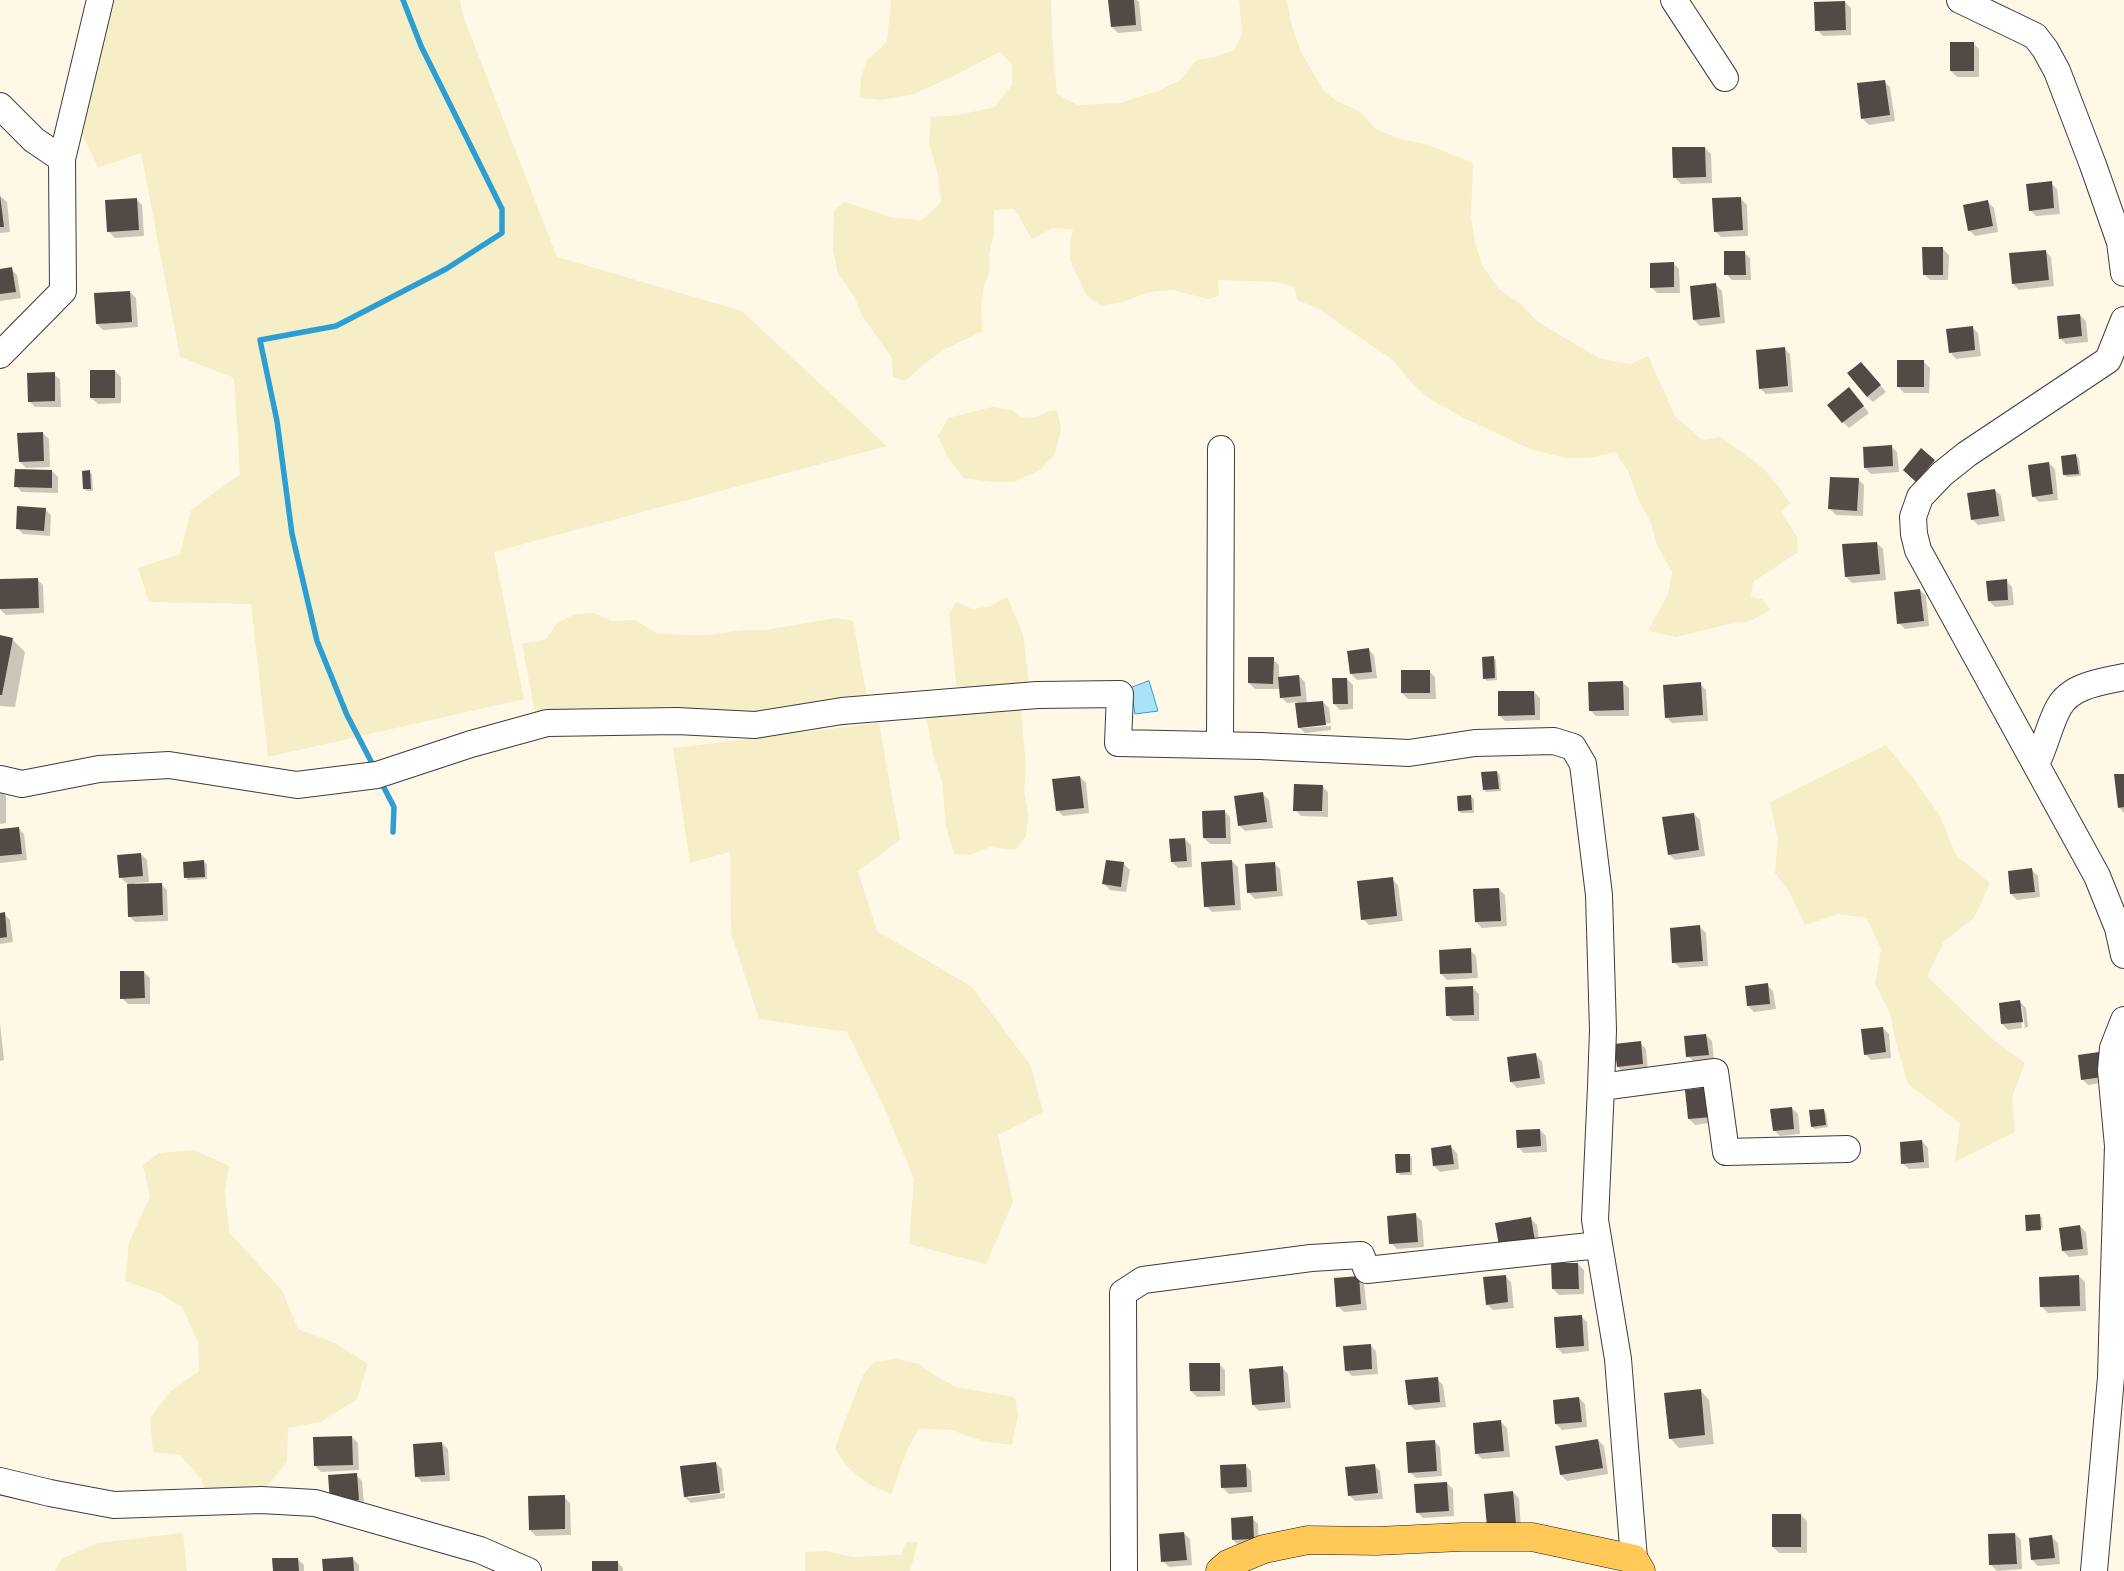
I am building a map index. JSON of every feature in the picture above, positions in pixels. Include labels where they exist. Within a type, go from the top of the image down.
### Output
[{"type":"main road","points":[[1220,1571],[1228,1564],[1264,1549],[1308,1540],[1376,1541],[1462,1537],[1532,1537],[1637,1565]]},
{"type":"street","points":[[0,355],[63,291],[62,160],[100,0]]},
{"type":"street","points":[[1674,0],[1725,78]]},
{"type":"street","points":[[1960,0],[2035,36],[2044,49],[2057,71],[2099,182],[2120,242],[2124,273]]},
{"type":"street","points":[[0,106],[34,140],[62,160]]},
{"type":"street","points":[[2124,320],[2108,360],[1960,459],[1942,474],[1920,497],[1913,517],[1914,534],[1918,550],[2097,876],[2118,928],[2124,955]]},
{"type":"street","points":[[1220,449],[1220,745]]},
{"type":"street","points":[[2036,764],[2059,706],[2068,697],[2100,682],[2124,677]]},
{"type":"street","points":[[0,779],[22,784],[98,769],[169,765],[297,785],[377,775],[471,744],[547,722],[677,721],[755,725],[842,711],[1037,695],[1120,694],[1118,743],[1220,745],[1409,753],[1475,743],[1554,741],[1573,747],[1583,764],[1599,895],[1603,1030],[1595,1220],[1618,1359],[1637,1565]]},
{"type":"street","points":[[2094,1571],[2119,1306],[2118,1146],[2112,1070],[2114,1048],[2124,1020]]},
{"type":"street","points":[[1600,1086],[1716,1072],[1726,1152],[1847,1149]]},
{"type":"street","points":[[1124,1571],[1123,1292],[1143,1280],[1311,1258],[1362,1255],[1367,1270],[1599,1245]]},
{"type":"street","points":[[0,1481],[50,1493],[114,1504],[261,1500],[315,1504],[480,1550],[528,1571]]},
{"type":"shaded area","points":[[111,0],[460,0],[463,16],[557,257],[742,311],[887,446],[494,552],[524,699],[268,757],[251,604],[149,602],[138,568],[180,554],[191,510],[240,474],[234,378],[180,357],[141,153],[98,168],[80,129]]},
{"type":"shaded area","points":[[891,0],[1051,0],[1057,94],[1078,105],[1120,103],[1155,92],[1179,81],[1197,60],[1235,50],[1242,33],[1239,0],[1287,0],[1291,23],[1301,52],[1324,91],[1337,101],[1359,111],[1376,129],[1403,140],[1426,144],[1473,163],[1471,216],[1475,243],[1483,267],[1499,289],[1521,304],[1538,322],[1599,358],[1630,364],[1648,356],[1675,416],[1702,440],[1721,437],[1763,468],[1776,483],[1790,503],[1781,512],[1797,537],[1798,552],[1753,582],[1751,597],[1762,599],[1771,610],[1748,622],[1729,624],[1676,637],[1648,631],[1668,594],[1672,572],[1657,545],[1651,523],[1638,499],[1628,471],[1615,452],[1590,458],[1565,458],[1530,449],[1464,418],[1428,398],[1411,382],[1393,360],[1317,308],[1297,300],[1294,287],[1276,282],[1218,280],[1219,296],[1208,299],[1172,290],[1150,292],[1119,303],[1101,306],[1086,295],[1070,260],[1070,242],[1073,230],[1053,228],[1032,239],[1014,209],[994,210],[994,234],[989,255],[990,270],[984,286],[981,308],[983,331],[945,349],[905,381],[893,377],[892,358],[862,316],[855,298],[838,274],[833,250],[834,210],[845,202],[890,217],[922,220],[941,202],[937,171],[929,143],[931,117],[958,115],[995,107],[1012,85],[1012,64],[999,52],[954,76],[911,95],[881,100],[860,98],[861,77],[867,60],[887,42]]},
{"type":"shaded area","points":[[992,407],[1012,410],[1022,418],[1036,417],[1048,411],[1057,410],[1061,429],[1055,454],[1040,470],[1014,482],[992,482],[964,478],[949,459],[938,436],[948,418]]},
{"type":"shaded area","points":[[1007,597],[1023,634],[1029,683],[957,692],[949,614],[956,602],[973,609],[991,606]]},
{"type":"shaded area","points":[[594,613],[612,621],[635,620],[656,633],[686,635],[766,630],[835,618],[853,621],[868,701],[756,714],[535,713],[522,644],[546,639],[557,623],[575,614]]},
{"type":"shaded area","points":[[1021,709],[1026,768],[1024,790],[1028,814],[1026,837],[1015,850],[990,847],[970,855],[954,854],[946,826],[942,781],[933,755],[926,714]]},
{"type":"shaded area","points":[[879,723],[900,840],[858,871],[877,931],[972,987],[1031,1066],[1043,1112],[998,1135],[1013,1202],[986,1264],[909,1244],[914,1179],[883,1105],[847,1032],[759,1019],[731,933],[730,852],[690,863],[673,748]]},
{"type":"shaded area","points":[[1886,745],[1940,816],[1956,855],[1990,883],[1974,918],[1944,941],[1927,976],[1990,1037],[2025,1063],[2012,1097],[2015,1132],[1955,1162],[1960,1123],[1908,1084],[1896,1043],[1890,1013],[1875,984],[1881,950],[1867,918],[1838,914],[1805,925],[1789,892],[1775,873],[1778,839],[1770,802]]},
{"type":"shaded area","points":[[194,1150],[229,1166],[225,1191],[229,1232],[282,1290],[298,1329],[335,1343],[368,1364],[357,1399],[321,1422],[288,1428],[287,1461],[262,1493],[208,1497],[201,1479],[180,1455],[153,1452],[150,1418],[170,1392],[199,1371],[198,1342],[182,1307],[157,1292],[125,1281],[129,1242],[150,1197],[143,1165],[159,1153]]},
{"type":"shaded area","points":[[896,1359],[919,1364],[956,1387],[1015,1397],[1018,1415],[1012,1445],[983,1441],[951,1430],[919,1429],[908,1448],[891,1494],[868,1484],[847,1467],[835,1449],[863,1375],[874,1362]]},
{"type":"shaded area","points":[[183,1533],[187,1571],[55,1571],[61,1559],[97,1543]]},
{"type":"shaded area","points":[[906,1542],[918,1542],[910,1571],[805,1571],[805,1552],[825,1551],[853,1557],[901,1555]]},
{"type":"water","points":[[1149,681],[1158,711],[1135,714],[1131,688]]},
{"type":"building","points":[[1108,0],[1134,0],[1136,25],[1111,27]]},
{"type":"building","points":[[1845,1],[1846,30],[1815,31],[1814,2]]},
{"type":"building","points":[[1950,42],[1974,42],[1974,71],[1950,71]]},
{"type":"building","points":[[1885,80],[1890,115],[1861,119],[1857,83]]},
{"type":"building","points":[[1672,147],[1705,147],[1706,177],[1673,178]]},
{"type":"building","points":[[2052,181],[2054,208],[2029,211],[2026,184]]},
{"type":"building","points":[[0,195],[4,227],[0,227]]},
{"type":"building","points":[[1741,197],[1743,230],[1714,232],[1712,198]]},
{"type":"building","points":[[137,198],[139,230],[107,232],[105,200]]},
{"type":"building","points":[[1988,200],[1993,226],[1968,231],[1963,205]]},
{"type":"building","points":[[1922,247],[1943,247],[1943,275],[1923,275]]},
{"type":"building","points":[[2046,250],[2049,280],[2012,284],[2009,253]]},
{"type":"building","points":[[1724,251],[1745,251],[1746,275],[1724,275]]},
{"type":"building","points":[[1674,262],[1674,287],[1650,288],[1650,263]]},
{"type":"building","points":[[12,267],[16,292],[0,294],[0,269]]},
{"type":"building","points":[[1716,283],[1720,317],[1693,320],[1690,286]]},
{"type":"building","points":[[130,291],[132,322],[96,324],[94,293]]},
{"type":"building","points":[[2080,314],[2082,336],[2059,339],[2057,316]]},
{"type":"building","points":[[1973,326],[1975,350],[1949,353],[1946,329]]},
{"type":"building","points":[[1785,347],[1788,386],[1759,389],[1756,350]]},
{"type":"building","points":[[1897,360],[1924,360],[1924,387],[1897,387]]},
{"type":"building","points":[[1861,362],[1881,385],[1867,397],[1847,373]]},
{"type":"building","points":[[90,370],[115,370],[115,398],[90,398]]},
{"type":"building","points":[[55,372],[55,401],[28,402],[27,373]]},
{"type":"building","points":[[1849,387],[1864,406],[1842,423],[1827,405]]},
{"type":"building","points":[[43,432],[44,461],[19,462],[17,433]]},
{"type":"building","points":[[1892,445],[1893,466],[1864,468],[1863,447]]},
{"type":"building","points":[[1921,448],[1935,460],[1916,482],[1903,470]]},
{"type":"building","points":[[2076,454],[2079,474],[2063,475],[2061,456]]},
{"type":"building","points":[[2049,462],[2053,494],[2032,497],[2028,465]]},
{"type":"building","points":[[15,469],[52,470],[52,488],[14,487]]},
{"type":"building","points":[[90,470],[91,489],[83,489],[82,471]]},
{"type":"building","points":[[1830,477],[1859,478],[1857,511],[1828,509]]},
{"type":"building","points":[[1995,489],[1999,516],[1971,520],[1967,493]]},
{"type":"building","points":[[17,506],[46,508],[44,531],[16,529]]},
{"type":"building","points":[[1877,542],[1880,574],[1845,577],[1842,544]]},
{"type":"building","points":[[38,578],[39,608],[0,609],[0,579]]},
{"type":"building","points":[[2007,579],[2008,600],[1988,601],[1986,581]]},
{"type":"building","points":[[1920,589],[1924,621],[1897,624],[1894,592]]},
{"type":"building","points":[[0,635],[13,638],[2,695],[0,695]]},
{"type":"building","points":[[1369,648],[1372,672],[1350,674],[1347,651]]},
{"type":"building","points":[[1494,656],[1495,678],[1483,679],[1482,657]]},
{"type":"building","points":[[1248,657],[1274,657],[1273,684],[1248,683]]},
{"type":"building","points":[[1401,670],[1430,670],[1430,693],[1401,693]]},
{"type":"building","points":[[1299,675],[1301,696],[1280,698],[1278,677]]},
{"type":"building","points":[[1332,678],[1347,678],[1348,704],[1333,704]]},
{"type":"building","points":[[1623,681],[1624,710],[1589,711],[1588,682]]},
{"type":"building","points":[[1701,682],[1703,715],[1665,718],[1663,685]]},
{"type":"building","points":[[1498,691],[1534,691],[1535,715],[1498,716]]},
{"type":"building","points":[[1323,701],[1326,725],[1298,728],[1295,703]]},
{"type":"building","points":[[1497,771],[1499,789],[1483,790],[1481,772]]},
{"type":"building","points":[[2114,774],[2124,774],[2124,807],[2118,808]]},
{"type":"building","points":[[1080,776],[1084,808],[1056,811],[1052,779]]},
{"type":"building","points":[[1294,784],[1323,785],[1322,811],[1293,811]]},
{"type":"building","points":[[1263,792],[1267,822],[1238,826],[1234,796]]},
{"type":"building","points":[[1471,795],[1472,810],[1458,811],[1457,796]]},
{"type":"building","points":[[1225,810],[1226,838],[1203,838],[1202,811]]},
{"type":"building","points":[[1694,813],[1699,850],[1668,855],[1662,817]]},
{"type":"building","points":[[19,827],[22,854],[0,856],[0,829]]},
{"type":"building","points":[[1185,838],[1187,861],[1171,862],[1169,839]]},
{"type":"building","points":[[141,853],[143,876],[119,878],[117,855]]},
{"type":"building","points":[[204,860],[205,877],[184,878],[183,862]]},
{"type":"building","points":[[1106,860],[1124,862],[1121,887],[1102,884]]},
{"type":"building","points":[[1232,860],[1235,905],[1204,907],[1201,862]]},
{"type":"building","points":[[1275,862],[1277,891],[1247,893],[1245,864]]},
{"type":"building","points":[[2032,868],[2035,892],[2010,894],[2008,871]]},
{"type":"building","points":[[1393,877],[1397,916],[1361,920],[1357,881]]},
{"type":"building","points":[[162,883],[163,915],[128,917],[127,884]]},
{"type":"building","points":[[1499,888],[1501,921],[1475,922],[1473,889]]},
{"type":"building","points":[[5,912],[7,937],[0,938],[0,913]]},
{"type":"building","points":[[1700,925],[1703,961],[1672,963],[1670,928]]},
{"type":"building","points":[[1471,948],[1472,973],[1440,974],[1439,950]]},
{"type":"building","points":[[120,971],[144,971],[145,998],[120,999]]},
{"type":"building","points":[[1768,983],[1770,1004],[1747,1006],[1745,986]]},
{"type":"building","points":[[1473,986],[1474,1015],[1446,1016],[1445,987]]},
{"type":"building","points":[[2020,1000],[2023,1022],[2001,1024],[1999,1003]]},
{"type":"building","points":[[1883,1027],[1886,1052],[1864,1055],[1861,1029]]},
{"type":"building","points":[[1706,1034],[1709,1055],[1686,1057],[1684,1036]]},
{"type":"building","points":[[1641,1041],[1643,1064],[1617,1067],[1614,1044]]},
{"type":"building","points":[[2099,1052],[2103,1077],[2081,1080],[2078,1055]]},
{"type":"building","points":[[1536,1053],[1540,1078],[1510,1082],[1507,1057]]},
{"type":"building","points":[[1709,1087],[1712,1117],[1688,1119],[1685,1090]]},
{"type":"building","points":[[1792,1107],[1794,1129],[1773,1131],[1770,1109]]},
{"type":"building","points":[[1824,1109],[1826,1125],[1811,1127],[1809,1110]]},
{"type":"building","points":[[1540,1129],[1541,1146],[1517,1148],[1516,1130]]},
{"type":"building","points":[[1922,1140],[1924,1162],[1901,1164],[1900,1142]]},
{"type":"building","points":[[1451,1145],[1454,1164],[1433,1166],[1431,1148]]},
{"type":"building","points":[[1395,1154],[1410,1154],[1410,1172],[1396,1173]]},
{"type":"building","points":[[1416,1213],[1418,1242],[1389,1244],[1387,1216]]},
{"type":"building","points":[[2040,1214],[2041,1230],[2026,1231],[2025,1215]]},
{"type":"building","points":[[1531,1217],[1535,1241],[1499,1246],[1495,1223]]},
{"type":"building","points":[[2080,1225],[2083,1249],[2062,1251],[2059,1228]]},
{"type":"building","points":[[1551,1263],[1578,1263],[1579,1289],[1552,1289]]},
{"type":"building","points":[[1506,1275],[1508,1302],[1486,1305],[1483,1277]]},
{"type":"building","points":[[2079,1275],[2080,1306],[2040,1307],[2039,1277]]},
{"type":"building","points":[[1359,1276],[1361,1304],[1336,1307],[1334,1278]]},
{"type":"building","points":[[1582,1315],[1584,1346],[1556,1348],[1554,1317]]},
{"type":"building","points":[[1371,1344],[1372,1369],[1345,1371],[1343,1346]]},
{"type":"building","points":[[1189,1363],[1220,1363],[1220,1391],[1190,1391]]},
{"type":"building","points":[[1283,1366],[1285,1402],[1252,1405],[1249,1369]]},
{"type":"building","points":[[1438,1377],[1440,1402],[1408,1405],[1405,1380]]},
{"type":"building","points":[[1701,1389],[1705,1435],[1669,1439],[1664,1393]]},
{"type":"building","points":[[1579,1397],[1582,1422],[1555,1424],[1553,1400]]},
{"type":"building","points":[[1501,1420],[1504,1451],[1475,1454],[1473,1423]]},
{"type":"building","points":[[352,1436],[353,1465],[314,1466],[313,1437]]},
{"type":"building","points":[[1598,1439],[1603,1468],[1560,1475],[1555,1446]]},
{"type":"building","points":[[1435,1440],[1437,1471],[1408,1473],[1406,1442]]},
{"type":"building","points":[[442,1442],[445,1475],[415,1477],[413,1444]]},
{"type":"building","points":[[716,1462],[720,1493],[684,1497],[680,1466]]},
{"type":"building","points":[[1246,1464],[1247,1487],[1221,1488],[1220,1465]]},
{"type":"building","points":[[1375,1464],[1378,1493],[1348,1496],[1345,1467]]},
{"type":"building","points":[[357,1473],[359,1500],[330,1502],[328,1475]]},
{"type":"building","points":[[1447,1482],[1449,1511],[1416,1513],[1414,1484]]},
{"type":"building","points":[[1513,1491],[1516,1524],[1487,1527],[1484,1494]]},
{"type":"building","points":[[565,1495],[565,1529],[529,1530],[528,1496]]},
{"type":"building","points":[[1772,1514],[1801,1514],[1801,1547],[1772,1547]]},
{"type":"building","points":[[1253,1516],[1254,1539],[1232,1540],[1231,1518]]},
{"type":"building","points":[[1184,1532],[1187,1560],[1161,1562],[1159,1534]]},
{"type":"building","points":[[2015,1533],[2017,1564],[1989,1565],[1988,1534]]},
{"type":"building","points":[[2052,1535],[2055,1558],[2031,1560],[2029,1538]]},
{"type":"building","points":[[353,1557],[354,1571],[323,1571],[322,1559]]},
{"type":"building","points":[[272,1558],[298,1558],[299,1571],[273,1571]]},
{"type":"building","points":[[592,1561],[618,1561],[618,1571],[592,1571]]},
{"type":"waterway","points":[[375,769],[347,715],[317,641],[292,534],[277,421],[260,340],[336,326],[446,269],[502,233],[502,209],[421,46],[403,0]]},
{"type":"waterway","points":[[381,782],[394,807],[393,832]]}]
